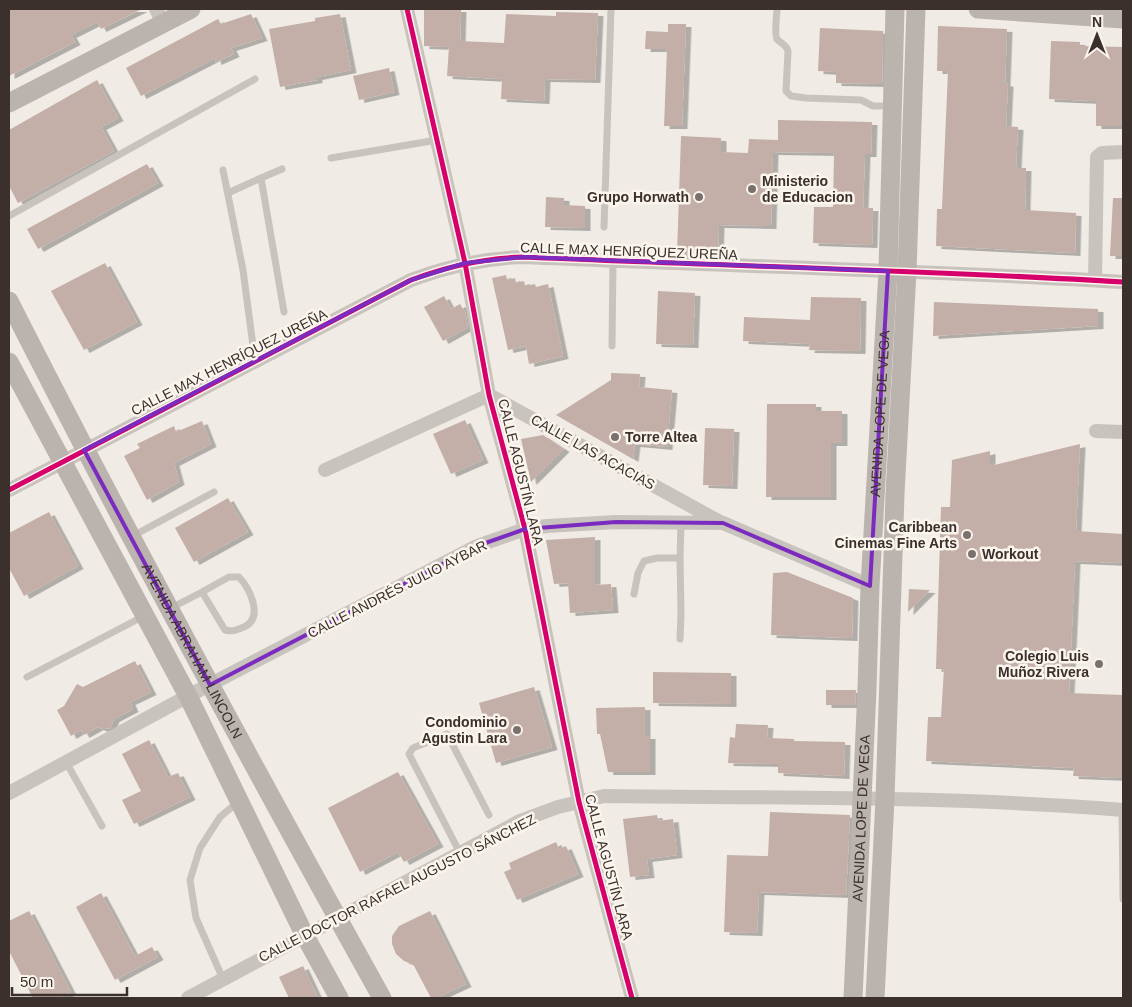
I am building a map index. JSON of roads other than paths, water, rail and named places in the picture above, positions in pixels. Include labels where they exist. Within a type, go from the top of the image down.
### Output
[{"type":"main road","points":[[9,104],[159,16],[191,9]]},
{"type":"main road","name":"AVENIDA LOPE DE VEGA","points":[[854,998],[861,799],[868,689],[870,586],[888,271],[895,9]]},
{"type":"main road","name":"AVENIDA LOPE DE VEGA","points":[[875,998],[885,799],[896,485],[907,271],[916,9]]},
{"type":"main road","points":[[978,9],[1123,19]]},
{"type":"main road","name":"AVENIDA ABRAHAM LINCOLN","points":[[9,301],[84,450],[169,609],[382,998]]},
{"type":"main road","name":"AVENIDA ABRAHAM LINCOLN","points":[[9,362],[188,696],[305,936],[339,998]]},
{"type":"street","name":"CALLE AGUSTÍN LARA","points":[[407,9],[465,263],[489,395],[525,529],[580,802],[632,998]]},
{"type":"street","points":[[1095,280],[1097,157],[1102,152],[1123,152]]},
{"type":"street","name":"CALLE MAX HENRÍQUEZ UREÑA","points":[[9,490],[411,280],[437,270],[465,263],[497,258],[524,257],[907,271],[1123,282]]},
{"type":"street","points":[[325,470],[489,395]]},
{"type":"street","name":"CALLE LAS ACACIAS","points":[[489,395],[723,523]]},
{"type":"street","points":[[1096,431],[1123,432]]},
{"type":"street","name":"CALLE ANDRÉS JULIO AYBAR","points":[[9,793],[188,696],[477,546],[525,529],[616,522],[723,523],[870,586]]},
{"type":"street","name":"CALLE DOCTOR RAFAEL AUGUSTO SÁNCHEZ","points":[[188,998],[520,822],[558,807],[604,796],[885,799],[1049,805],[1123,810]]},
{"type":"lane","points":[[604,227],[611,9]]},
{"type":"lane","points":[[777,9],[776,36],[787,47],[786,91],[791,96],[861,100],[873,106],[892,106]]},
{"type":"lane","points":[[9,216],[255,79]]},
{"type":"lane","points":[[331,158],[437,140]]},
{"type":"lane","points":[[228,193],[282,169]]},
{"type":"lane","points":[[224,170],[244,270],[255,361]]},
{"type":"lane","points":[[261,178],[284,312]]},
{"type":"lane","points":[[612,346],[613,261]]},
{"type":"lane","points":[[131,537],[214,492]]},
{"type":"lane","points":[[680,639],[681,523]]},
{"type":"lane","points":[[634,594],[638,573],[644,561],[656,558],[680,558]]},
{"type":"lane","points":[[169,609],[229,578],[239,578],[245,584],[255,609],[255,618],[250,624],[233,632],[225,630],[202,592]]},
{"type":"lane","points":[[27,677],[145,616]]},
{"type":"lane","points":[[460,854],[408,754],[413,748],[447,734],[489,815]]},
{"type":"lane","points":[[66,762],[102,826]]},
{"type":"lane","points":[[224,979],[196,918],[190,880],[200,848],[220,817],[239,800]]},
{"type":"lane","points":[[1123,810],[1123,899]]},
{"type":"place","name":"Ministerio de Educacion","points":[[752,189]]},
{"type":"place","name":"Grupo Horwath","points":[[699,197]]},
{"type":"place","name":"Torre Altea","points":[[615,437]]},
{"type":"place","name":"Caribbean Cinemas Fine Arts","points":[[967,535]]},
{"type":"place","name":"Workout","points":[[972,554]]},
{"type":"place","name":"Colegio Luis Muñoz Rivera","points":[[1099,664]]},
{"type":"place","name":"Condominio Agustin Lara","points":[[517,730]]}]
